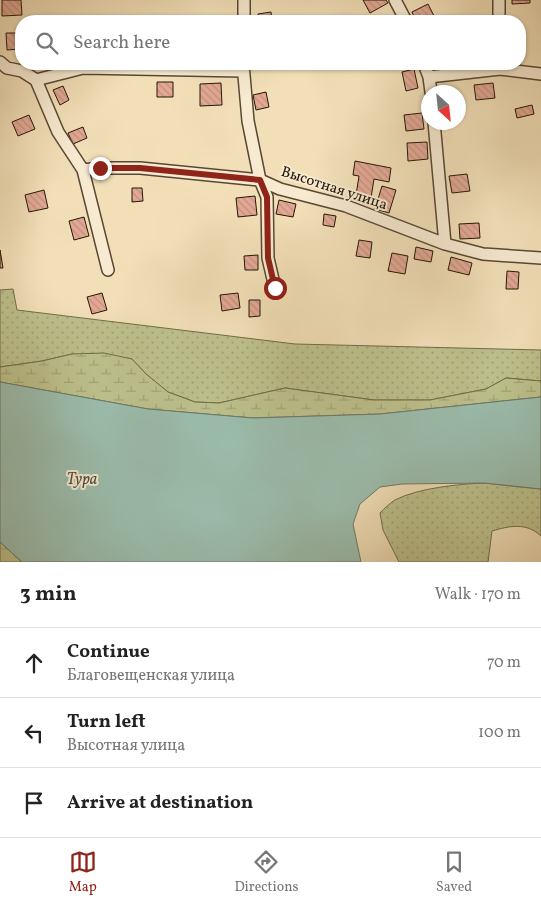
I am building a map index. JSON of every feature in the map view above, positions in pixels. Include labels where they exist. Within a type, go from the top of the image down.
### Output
[{"type":"street","points":[[244,0],[244,15]]},
{"type":"street","points":[[395,0],[403,15]]},
{"type":"street","points":[[499,0],[499,15]]},
{"type":"street","points":[[0,62],[7,68],[22,72],[36,80],[58,132],[83,170],[108,270]]},
{"type":"street","points":[[36,80],[76,70]]},
{"type":"street","points":[[243,70],[248,120],[260,180],[267,197],[268,258],[275,288]]},
{"type":"street","points":[[426,70],[430,85]]},
{"type":"street","points":[[429,77],[474,70]]},
{"type":"street","points":[[520,70],[541,74]]},
{"type":"street","points":[[435,130],[445,244]]},
{"type":"street","name":"Высотная улица","points":[[83,170],[140,168],[260,180],[280,190],[346,206],[445,244],[483,254],[541,258]]},
{"type":"green space","points":[[13,289],[17,310],[295,344],[541,350],[541,381],[506,378],[486,389],[430,400],[374,400],[285,388],[219,403],[195,402],[168,392],[146,374],[132,359],[72,354],[42,361],[0,367],[0,290]]},
{"type":"green space","points":[[104,353],[132,359],[146,374],[168,392],[195,402],[219,403],[285,388],[374,400],[430,400],[486,389],[506,378],[541,381],[541,397],[380,414],[253,418],[148,409],[0,382],[0,367],[42,361],[72,354]]},
{"type":"green space","points":[[484,483],[541,489],[541,536],[529,529],[517,526],[492,531],[488,562],[399,562],[383,530],[380,513],[385,508],[395,500],[415,492]]},
{"type":"green space","points":[[0,542],[22,562],[0,562]]},
{"type":"water","name":"Тура","points":[[0,382],[148,409],[253,418],[380,414],[541,397],[541,489],[484,483],[402,484],[380,487],[360,504],[353,524],[361,562],[22,562],[0,542]]},
{"type":"building","points":[[2,0],[21,0],[22,15],[2,16]]},
{"type":"building","points":[[363,0],[386,0],[388,3],[370,13]]},
{"type":"building","points":[[512,0],[530,0],[530,3],[512,4]]},
{"type":"building","points":[[428,4],[434,15],[413,15],[412,12]]},
{"type":"building","points":[[271,12],[271,15],[258,15]]},
{"type":"building","points":[[6,33],[15,33],[15,49],[7,50]]},
{"type":"building","points":[[414,70],[418,88],[406,91],[402,72]]},
{"type":"building","points":[[157,82],[173,82],[173,97],[157,97]]},
{"type":"building","points":[[221,83],[222,105],[200,106],[200,84]]},
{"type":"building","points":[[493,83],[495,98],[476,100],[474,85]]},
{"type":"building","points":[[63,86],[69,100],[60,105],[53,90]]},
{"type":"building","points":[[266,92],[269,107],[256,110],[253,95]]},
{"type":"building","points":[[532,105],[534,114],[517,118],[515,109]]},
{"type":"building","points":[[421,113],[421,129],[406,131],[404,115]]},
{"type":"building","points":[[29,115],[35,129],[18,136],[12,122]]},
{"type":"building","points":[[83,127],[87,138],[73,144],[68,133]]},
{"type":"building","points":[[427,142],[428,159],[408,161],[407,143]]},
{"type":"building","points":[[355,161],[391,168],[389,182],[374,179],[371,198],[356,195],[359,176],[353,175]]},
{"type":"building","points":[[467,174],[470,191],[452,193],[449,176]]},
{"type":"building","points":[[382,186],[396,190],[389,213],[375,209]]},
{"type":"building","points":[[132,188],[142,188],[143,201],[132,202]]},
{"type":"building","points":[[44,190],[48,208],[29,212],[25,195]]},
{"type":"building","points":[[255,196],[257,215],[238,217],[236,198]]},
{"type":"building","points":[[279,200],[296,204],[293,217],[276,214]]},
{"type":"building","points":[[324,214],[336,216],[334,227],[323,225]]},
{"type":"building","points":[[84,217],[89,236],[74,240],[69,221]]},
{"type":"building","points":[[479,223],[480,238],[460,239],[459,224]]},
{"type":"building","points":[[359,240],[372,242],[370,258],[356,256]]},
{"type":"building","points":[[416,247],[433,251],[431,262],[414,259]]},
{"type":"building","points":[[0,250],[3,268],[0,268]]},
{"type":"building","points":[[392,253],[408,256],[405,274],[388,271]]},
{"type":"building","points":[[258,255],[258,270],[245,270],[244,256]]},
{"type":"building","points":[[451,257],[472,263],[469,275],[448,270]]},
{"type":"building","points":[[507,271],[519,272],[518,289],[506,289]]},
{"type":"building","points":[[102,293],[107,310],[92,314],[87,297]]},
{"type":"building","points":[[238,293],[240,308],[222,311],[220,295]]},
{"type":"building","points":[[249,300],[260,300],[260,316],[249,317]]},
{"type":"route","points":[[100,168],[140,168],[260,180],[267,197],[268,258],[275,288]]}]
